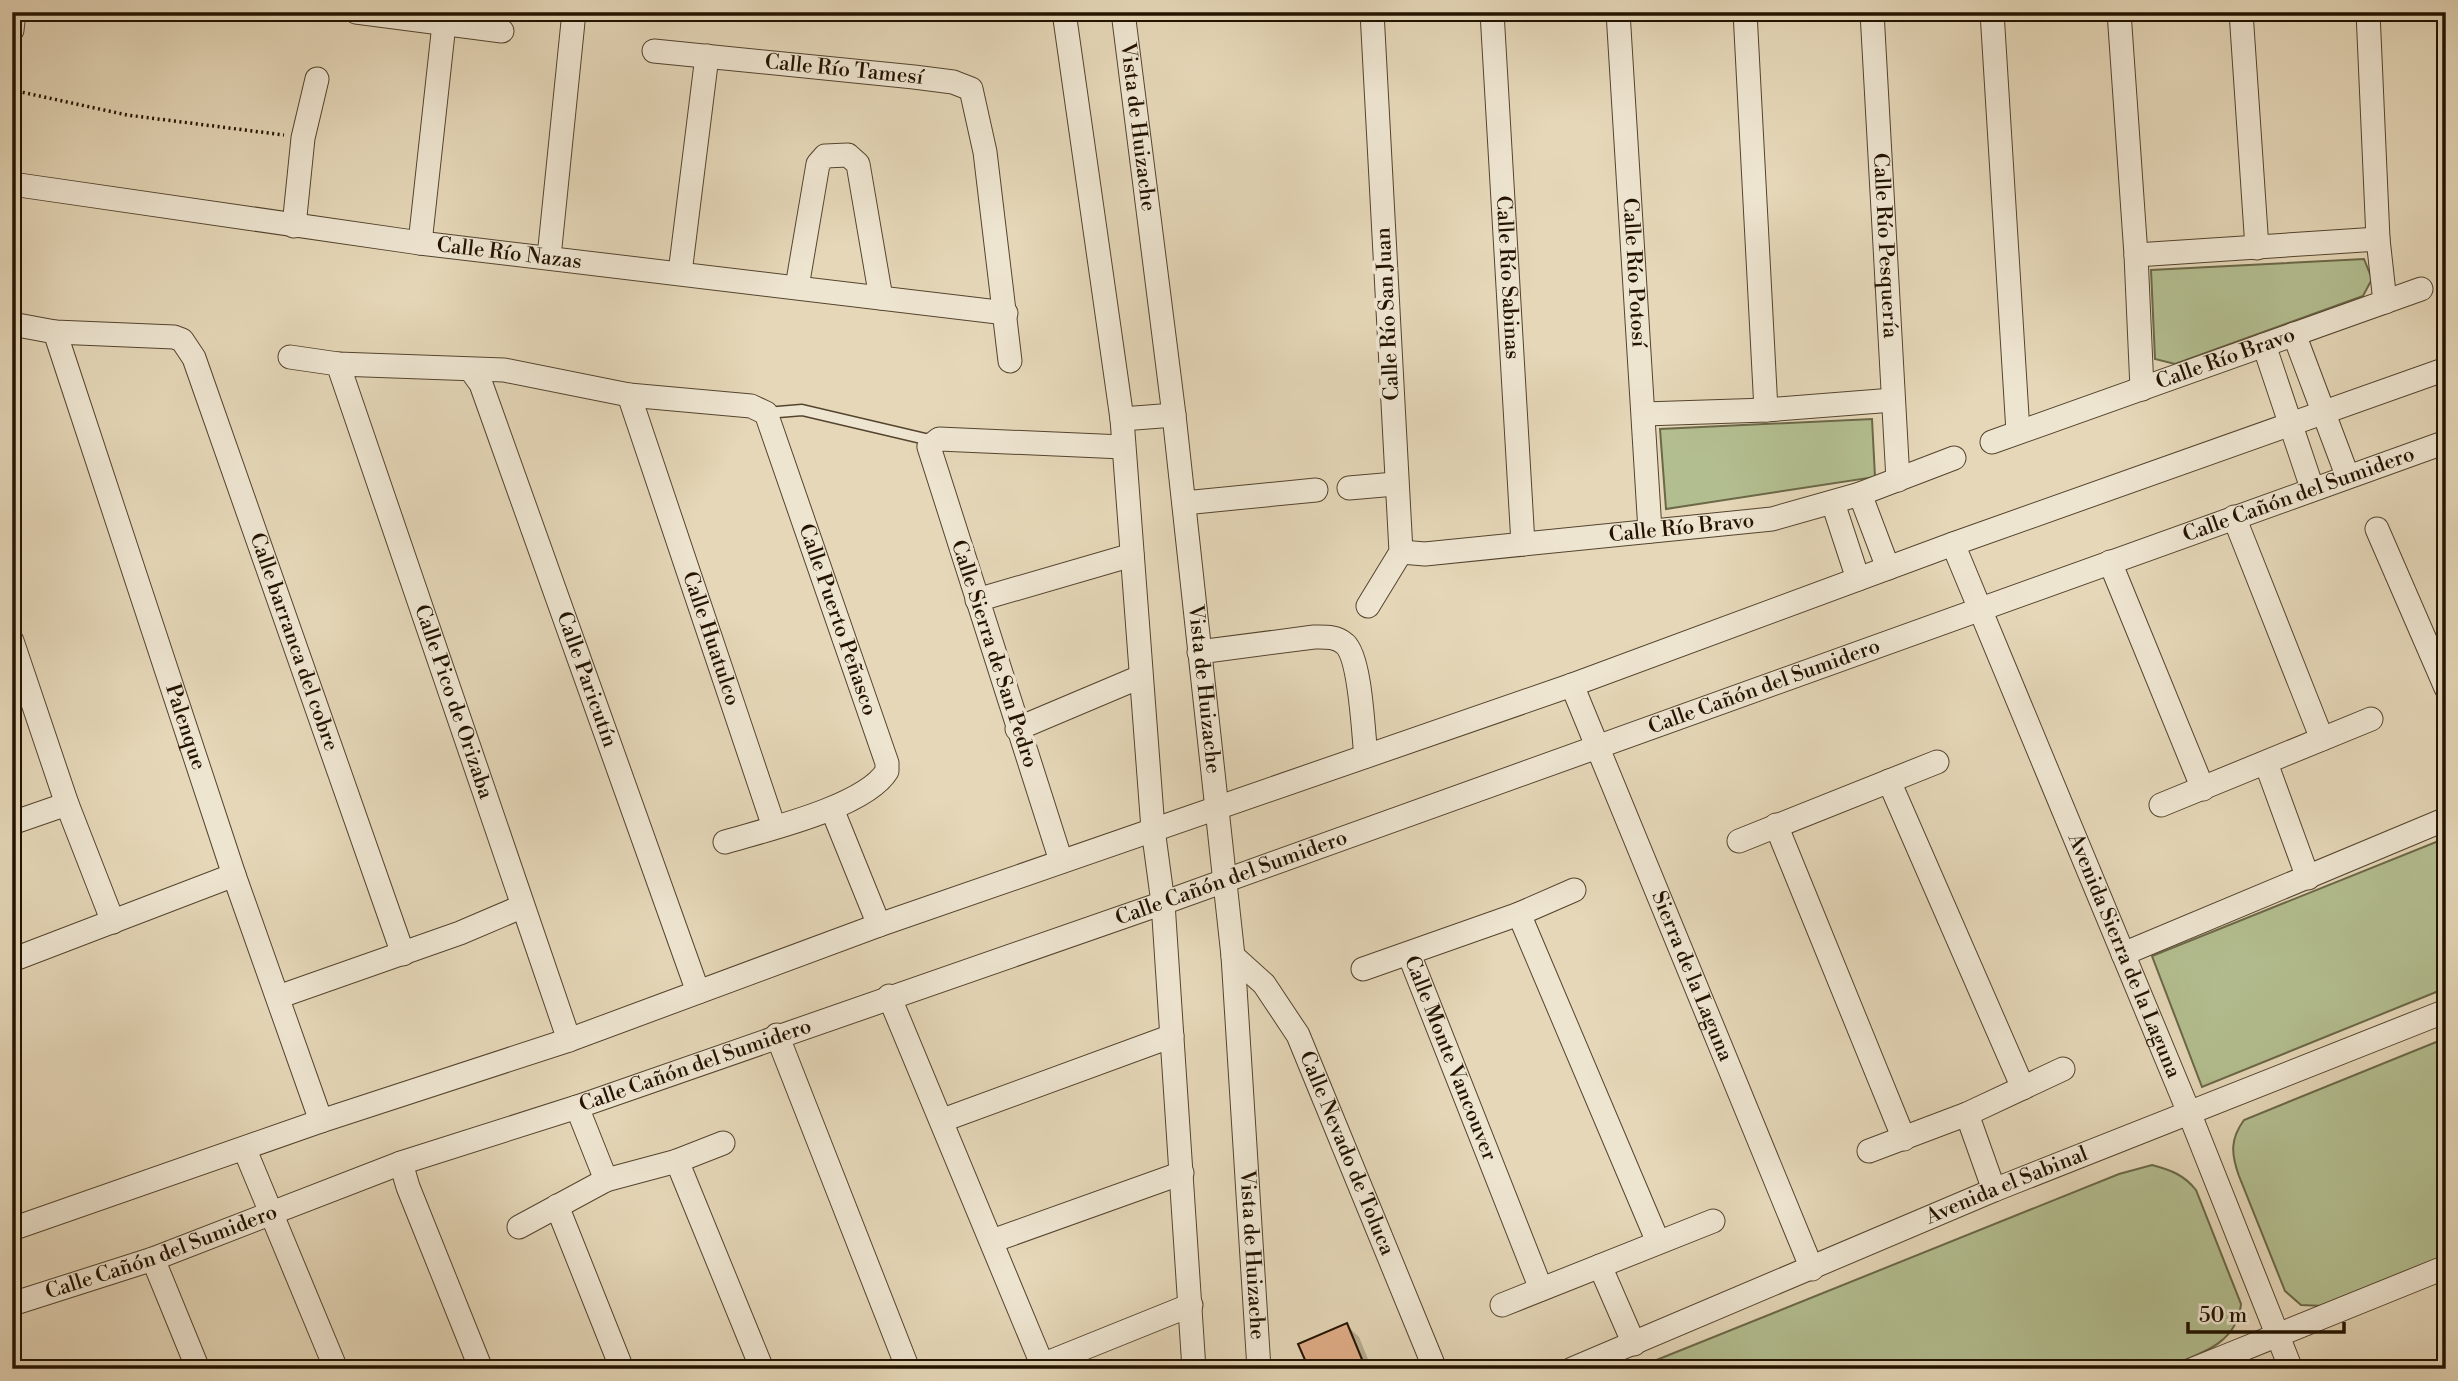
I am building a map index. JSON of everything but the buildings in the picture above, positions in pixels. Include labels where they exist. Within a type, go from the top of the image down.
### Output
[{"type":"street","points":[[12,30],[14,12]]},
{"type":"street","points":[[356,12],[502,31]]},
{"type":"street","points":[[549,257],[574,12]]},
{"type":"street","points":[[1064,12],[1122,419],[1140,677],[1153,829],[1163,903],[1194,1369]]},
{"type":"street","name":"Vista de Huizache","points":[[1123,12],[1174,415],[1214,807],[1233,956],[1259,1369]]},
{"type":"street","name":"Calle Río San Juan","points":[[1372,12],[1395,484],[1401,552]]},
{"type":"street","name":"Calle Río Sabinas","points":[[1492,12],[1523,544]]},
{"type":"street","name":"Calle Río Potosí","points":[[1618,12],[1650,531]]},
{"type":"street","points":[[1745,12],[1766,410]]},
{"type":"street","name":"Calle Río Pesquería","points":[[1871,12],[1898,480]]},
{"type":"street","points":[[1992,12],[2018,432]]},
{"type":"street","points":[[2119,12],[2136,255],[2141,389]]},
{"type":"street","points":[[2241,12],[2257,248]]},
{"type":"street","points":[[2368,12],[2378,239],[2385,302]]},
{"type":"street","points":[[420,243],[444,24]]},
{"type":"street","points":[[654,51],[707,56],[680,273]]},
{"type":"street","name":"Calle Río Tamesí","points":[[707,56],[914,77],[971,89],[983,140],[1006,313]]},
{"type":"street","points":[[294,226],[303,138],[317,79]]},
{"type":"street","points":[[797,287],[818,164],[825,156],[848,155],[858,164],[881,298]]},
{"type":"street","name":"Calle Río Nazas","points":[[12,184],[420,243],[1006,313]]},
{"type":"street","points":[[2136,255],[2378,239]]},
{"type":"street","name":"Calle Río Bravo","points":[[1992,442],[2421,289]]},
{"type":"street","points":[[1006,313],[1010,361]]},
{"type":"street","points":[[12,324],[55,332]]},
{"type":"street","name":"Calle barranca del cobre","points":[[55,332],[174,337],[182,340],[194,358],[402,954]]},
{"type":"street","name":"Palenque","points":[[55,332],[234,875],[321,1121]]},
{"type":"street","points":[[2294,334],[2347,475]]},
{"type":"street","points":[[2264,345],[2312,488]]},
{"type":"street","points":[[290,357],[338,364],[504,370],[629,395],[763,411]]},
{"type":"street","name":"Calle Pico de Orizaba","points":[[338,364],[521,907],[569,1040]]},
{"type":"street","points":[[12,1229],[321,1121],[569,1040],[879,925],[1572,685],[1954,544],[2446,369]]},
{"type":"street","name":"Calle Paricutín","points":[[471,370],[481,384],[698,992]]},
{"type":"street","name":"Calle Huatulco","points":[[629,395],[774,827]]},
{"type":"street","points":[[1644,414],[1766,410],[1893,400]]},
{"type":"street","name":"Calle Puerto Peñasco","points":[[763,411],[887,763],[883,778],[832,809]]},
{"type":"street","points":[[1122,419],[1174,415]]},
{"type":"street","name":"Calle Cañón del Sumidero","points":[[12,1304],[153,1259],[401,1163],[577,1107],[889,996],[1163,903],[1980,610],[2347,475],[2446,442]]},
{"type":"street","points":[[932,444],[1123,447]]},
{"type":"street","name":"Calle Sierra de San Pedro","points":[[932,444],[1017,729],[1062,861]]},
{"type":"street","name":"Calle Río Bravo","points":[[1401,552],[1426,554],[1772,519],[1860,494],[1954,458]]},
{"type":"street","points":[[1349,488],[1395,484]]},
{"type":"street","points":[[1184,503],[1316,491]]},
{"type":"street","points":[[1860,494],[1888,568]]},
{"type":"street","points":[[1833,503],[1858,579]]},
{"type":"street","points":[[2234,517],[2322,739]]},
{"type":"street","points":[[2377,529],[2446,688]]},
{"type":"street","name":"Avenida Sierra de la Laguna","points":[[1954,544],[2190,1115],[2291,1369]]},
{"type":"street","points":[[1367,606],[1401,552]]},
{"type":"street","points":[[977,600],[1132,555]]},
{"type":"street","points":[[2110,562],[2203,789]]},
{"type":"street","points":[[1199,652],[1314,637],[1333,638],[1349,650],[1354,663],[1366,756]]},
{"type":"street","points":[[12,640],[67,804],[113,922]]},
{"type":"street","points":[[1017,729],[1140,677]]},
{"type":"street","name":"Sierra de la Laguna","points":[[1572,685],[1812,1269]]},
{"type":"street","points":[[2161,805],[2371,719]]},
{"type":"street","points":[[1739,841],[1937,762]]},
{"type":"street","points":[[2266,763],[2308,878]]},
{"type":"street","points":[[1889,780],[2023,1088]]},
{"type":"street","points":[[12,823],[67,804]]},
{"type":"street","points":[[725,842],[832,809],[879,925]]},
{"type":"street","points":[[2123,954],[2446,819]]},
{"type":"street","points":[[1776,825],[1904,1139]]},
{"type":"street","points":[[12,960],[234,875]]},
{"type":"street","name":"Calle Monte Vancouver","points":[[1541,1289],[1409,954],[1518,914],[1574,890]]},
{"type":"street","points":[[278,997],[402,954],[521,907]]},
{"type":"street","points":[[1518,914],[1658,1242]]},
{"type":"street","points":[[1363,969],[1409,954]]},
{"type":"street","name":"Calle Nevado de Toluca","points":[[1233,956],[1264,984],[1283,1009],[1297,1035],[1435,1369]]},
{"type":"street","points":[[889,996],[943,1120],[1043,1367],[1191,1305]]},
{"type":"street","name":"Avenida el Sabinal","points":[[1572,1369],[1994,1190],[2190,1115],[2446,1011]]},
{"type":"street","points":[[777,1035],[908,1369]]},
{"type":"street","points":[[943,1120],[1172,1036]]},
{"type":"street","points":[[1869,1150],[1967,1114],[2063,1069]]},
{"type":"street","points":[[577,1107],[606,1180]]},
{"type":"street","points":[[1967,1114],[1994,1190]]},
{"type":"street","points":[[519,1227],[606,1180],[677,1161],[723,1143]]},
{"type":"street","points":[[244,1150],[336,1369]]},
{"type":"street","points":[[677,1161],[762,1369]]},
{"type":"street","points":[[401,1163],[481,1369]]},
{"type":"street","points":[[992,1241],[1182,1173]]},
{"type":"street","points":[[557,1206],[622,1369]]},
{"type":"street","points":[[1502,1304],[1713,1222]]},
{"type":"street","points":[[153,1259],[198,1369]]},
{"type":"street","points":[[1600,1266],[1634,1344]]},
{"type":"street","points":[[2194,1369],[2446,1267]]},
{"type":"lane","points":[[763,411],[802,410],[932,444]]},
{"type":"path","points":[[12,90],[127,115],[303,138]]},
{"type":"green space","points":[[2364,259],[2372,279],[2363,296],[2175,364],[2155,359],[2151,270]]},
{"type":"green space","points":[[1872,419],[1875,477],[1666,509],[1660,429]]},
{"type":"green space","points":[[2446,838],[2446,988],[2202,1087],[2152,956]]},
{"type":"green space","points":[[2446,1038],[2446,1256],[2324,1306],[2301,1305],[2285,1291],[2239,1176],[2233,1147],[2239,1127],[2244,1120]]},
{"type":"green space","points":[[2152,1165],[2177,1174],[2196,1190],[2241,1304],[2232,1330],[2213,1347],[2188,1359],[2162,1369],[1634,1369],[2119,1174]]}]
